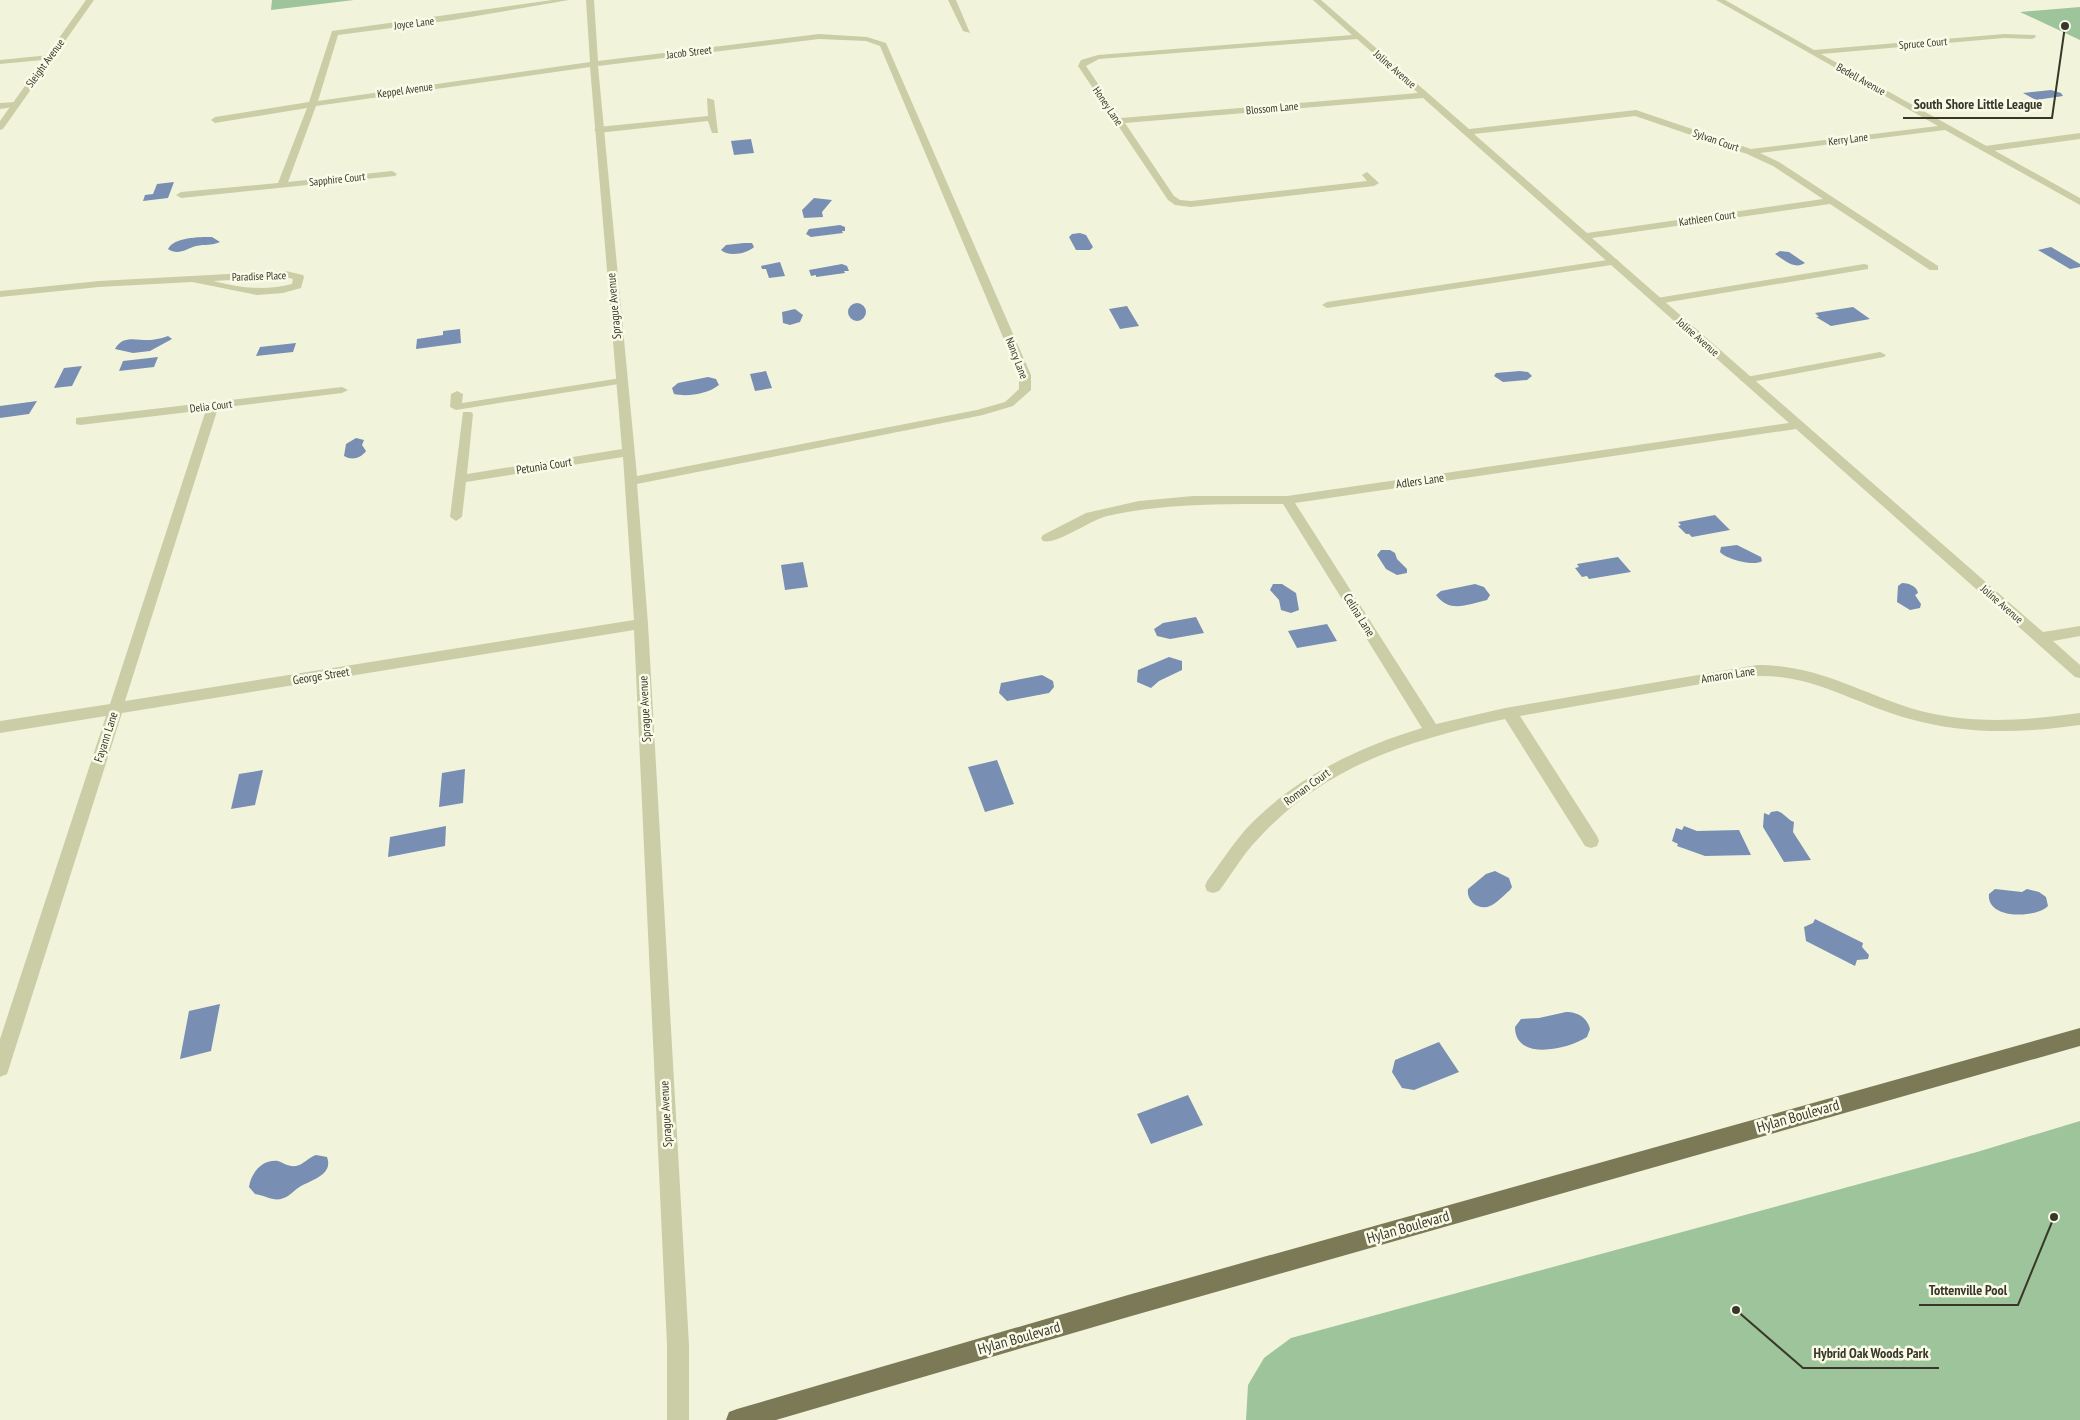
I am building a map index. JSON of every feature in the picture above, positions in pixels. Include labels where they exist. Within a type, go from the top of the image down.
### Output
[{"type":"main road","name":"Hylan Boulevard","points":[[737,1420],[1128,1306],[2080,1036]]},
{"type":"street","name":"Sleight Avenue","points":[[0,127],[90,0]]},
{"type":"street","name":"Joyce Lane","points":[[313,104],[335,33],[453,18],[565,0]]},
{"type":"street","name":"Sprague Avenue","points":[[590,0],[598,130],[631,481],[641,624],[678,1345],[678,1420]]},
{"type":"street","points":[[952,0],[967,31]]},
{"type":"street","name":"Joline Avenue","points":[[1317,0],[2080,673]]},
{"type":"street","name":"Bedell Avenue","points":[[1720,0],[2080,202]]},
{"type":"street","name":"Spruce Court","points":[[1813,52],[2004,36],[2032,37]]},
{"type":"street","name":"Honey Lane","points":[[1359,37],[1098,57],[1084,62],[1082,66],[1171,198],[1178,203],[1191,204],[1374,183],[1366,175]]},
{"type":"street","name":"Nancy Lane","points":[[631,481],[979,414],[1009,404],[1025,390],[1025,375],[885,47],[877,42],[860,38],[783,39]]},
{"type":"street","name":"Jacob Street","points":[[595,63],[783,39]]},
{"type":"street","points":[[0,62],[50,57]]},
{"type":"street","name":"Keppel Avenue","points":[[215,120],[595,63]]},
{"type":"street","name":"Blossom Lane","points":[[1118,121],[1426,95]]},
{"type":"street","points":[[710,100],[715,131]]},
{"type":"street","points":[[0,106],[16,104]]},
{"type":"street","points":[[282,185],[313,104]]},
{"type":"street","name":"Sylvan Court","points":[[1467,132],[1636,113],[1750,152],[1776,164],[1934,268]]},
{"type":"street","points":[[598,130],[712,118]]},
{"type":"street","name":"Kerry Lane","points":[[1750,152],[1947,127]]},
{"type":"street","points":[[1985,149],[2080,136]]},
{"type":"street","name":"Sapphire Court","points":[[181,195],[392,174]]},
{"type":"street","name":"Kathleen Court","points":[[1583,236],[1830,201]]},
{"type":"street","points":[[1327,305],[1614,262]]},
{"type":"street","points":[[1657,301],[1864,267]]},
{"type":"street","name":"Paradise Place","points":[[0,294],[92,285],[192,279],[286,274],[299,276],[297,286],[276,293],[250,293],[192,279]]},
{"type":"street","points":[[1746,380],[1880,355]]},
{"type":"street","points":[[457,394],[456,407],[621,382]]},
{"type":"street","name":"Delia Court","points":[[80,421],[342,390]]},
{"type":"street","name":"Fayann Lane","points":[[0,1068],[213,406]]},
{"type":"street","points":[[456,516],[467,414]]},
{"type":"street","name":"Adlers Lane","points":[[1048,538],[1091,516],[1139,505],[1193,500],[1287,500],[1797,425]]},
{"type":"street","name":"Petunia Court","points":[[460,479],[628,452]]},
{"type":"street","name":"Celina Lane","points":[[1287,500],[1431,729]]},
{"type":"street","name":"George Street","points":[[0,728],[641,624]]},
{"type":"street","points":[[2040,638],[2080,631]]},
{"type":"street","name":"Amaron Lane","points":[[1431,729],[1510,713],[1754,670],[1807,676],[1845,687],[1885,706],[1955,724],[1998,728],[2037,726],[2080,719]]},
{"type":"street","points":[[1510,713],[1591,841]]},
{"type":"street","name":"Roman Court","points":[[1213,886],[1258,825],[1298,790],[1332,768],[1381,745],[1431,729]]},
{"type":"green space","points":[[272,0],[354,0],[271,10]]},
{"type":"green space","points":[[2080,7],[2080,40],[2020,12]]},
{"type":"green space","points":[[2080,1121],[2080,1420],[1246,1420],[1248,1385],[1264,1358],[1291,1338],[1977,1152]]},
{"type":"water","points":[[2051,90],[2061,93],[2063,96],[2036,100],[2023,93]]},
{"type":"water","points":[[751,139],[754,153],[734,155],[731,141]]},
{"type":"water","points":[[174,182],[168,198],[143,201],[145,195],[153,194],[157,184]]},
{"type":"water","points":[[814,198],[832,200],[822,212],[823,217],[804,218],[802,210]]},
{"type":"water","points":[[840,225],[845,227],[845,231],[842,231],[843,233],[811,237],[806,234],[809,229]]},
{"type":"water","points":[[1080,233],[1086,235],[1093,247],[1090,250],[1076,250],[1069,237],[1072,234]]},
{"type":"water","points":[[212,237],[220,242],[196,246],[179,252],[168,249],[171,245],[181,240]]},
{"type":"water","points":[[752,243],[754,247],[738,254],[721,250],[726,245]]},
{"type":"water","points":[[2051,247],[2080,264],[2080,267],[2070,269],[2038,250]]},
{"type":"water","points":[[1780,251],[1789,252],[1805,263],[1793,265],[1775,254]]},
{"type":"water","points":[[780,262],[785,276],[769,278],[766,269],[762,269],[761,266]]},
{"type":"water","points":[[842,264],[847,266],[849,271],[816,277],[816,275],[811,276],[809,270]]},
{"type":"water","points":[[857,303],[864,305],[866,312],[864,319],[857,321],[850,319],[848,312],[850,305]]},
{"type":"water","points":[[1127,306],[1139,326],[1120,329],[1109,309]]},
{"type":"water","points":[[1853,307],[1870,319],[1831,326],[1816,317],[1819,317],[1815,313]]},
{"type":"water","points":[[795,309],[803,315],[800,322],[790,325],[783,323],[782,312]]},
{"type":"water","points":[[460,329],[461,343],[416,349],[417,339],[443,335],[443,331]]},
{"type":"water","points":[[168,336],[172,339],[150,351],[133,353],[115,349],[125,340],[150,340]]},
{"type":"water","points":[[296,343],[293,352],[256,356],[260,347]]},
{"type":"water","points":[[158,357],[154,367],[119,371],[123,361]]},
{"type":"water","points":[[82,366],[72,386],[54,388],[64,368]]},
{"type":"water","points":[[766,371],[772,388],[755,391],[750,374]]},
{"type":"water","points":[[1528,372],[1532,376],[1527,380],[1503,382],[1494,376],[1496,373]]},
{"type":"water","points":[[708,377],[716,379],[719,385],[709,391],[697,394],[674,394],[672,388],[678,383]]},
{"type":"water","points":[[37,401],[29,414],[0,418],[0,406]]},
{"type":"water","points":[[356,438],[364,440],[362,445],[366,451],[356,458],[344,456],[346,444]]},
{"type":"water","points":[[1715,515],[1730,530],[1692,537],[1678,526],[1681,525],[1678,522]]},
{"type":"water","points":[[1737,545],[1761,557],[1762,561],[1753,563],[1740,561],[1723,555],[1720,552],[1721,547]]},
{"type":"water","points":[[1381,550],[1390,550],[1395,553],[1397,559],[1407,569],[1407,573],[1397,575],[1386,569],[1377,555]]},
{"type":"water","points":[[1618,557],[1631,572],[1589,579],[1587,576],[1582,577],[1575,568],[1579,567],[1577,564]]},
{"type":"water","points":[[803,562],[808,587],[785,590],[781,565]]},
{"type":"water","points":[[1902,583],[1916,588],[1918,593],[1915,595],[1921,604],[1920,608],[1910,610],[1897,602],[1898,586]]},
{"type":"water","points":[[1273,584],[1282,584],[1296,593],[1299,610],[1291,613],[1281,610],[1279,600],[1270,590]]},
{"type":"water","points":[[1475,584],[1484,587],[1490,595],[1487,600],[1453,606],[1441,601],[1436,595],[1441,591]]},
{"type":"water","points":[[1196,617],[1204,633],[1170,639],[1157,636],[1154,629],[1163,623]]},
{"type":"water","points":[[1327,624],[1337,641],[1297,648],[1288,631]]},
{"type":"water","points":[[1169,657],[1182,661],[1182,670],[1159,681],[1151,688],[1137,682],[1138,670]]},
{"type":"water","points":[[1042,675],[1053,681],[1054,687],[1049,693],[1007,701],[999,693],[1001,683]]},
{"type":"water","points":[[997,760],[1014,804],[985,812],[968,767]]},
{"type":"water","points":[[465,769],[463,803],[439,807],[442,773]]},
{"type":"water","points":[[263,770],[255,805],[231,809],[239,774]]},
{"type":"water","points":[[1777,811],[1794,822],[1793,832],[1811,860],[1784,862],[1763,827],[1764,813],[1769,815],[1771,812]]},
{"type":"water","points":[[446,826],[445,846],[388,857],[390,837]]},
{"type":"water","points":[[1684,826],[1697,831],[1739,830],[1751,855],[1705,856],[1677,846],[1678,844],[1672,841],[1676,828],[1682,830]]},
{"type":"water","points":[[1495,871],[1509,878],[1512,887],[1493,905],[1482,907],[1474,904],[1469,897],[1468,889],[1486,874]]},
{"type":"water","points":[[1995,889],[2022,892],[2027,889],[2039,892],[2046,897],[2048,906],[2042,910],[2023,915],[2003,912],[1995,908],[1990,902],[1989,894]]},
{"type":"water","points":[[1815,919],[1863,943],[1862,947],[1869,955],[1868,959],[1857,960],[1855,966],[1806,941],[1804,927],[1813,923]]},
{"type":"water","points":[[220,1004],[211,1051],[180,1059],[189,1011]]},
{"type":"water","points":[[1566,1012],[1578,1014],[1587,1021],[1590,1029],[1587,1037],[1568,1045],[1544,1050],[1533,1049],[1524,1045],[1517,1038],[1515,1027],[1521,1019],[1539,1018]]},
{"type":"water","points":[[1439,1042],[1459,1072],[1414,1090],[1402,1088],[1392,1072],[1395,1060]]},
{"type":"water","points":[[1188,1095],[1203,1125],[1151,1144],[1137,1114]]},
{"type":"water","points":[[316,1155],[327,1157],[327,1169],[319,1177],[286,1197],[271,1199],[255,1194],[249,1187],[255,1172],[267,1162],[278,1161],[296,1166]]},
{"type":"place","name":"South Shore Little League","points":[[2065,26]]},
{"type":"place","name":"Tottenville Pool","points":[[2054,1217]]},
{"type":"place","name":"Hybrid Oak Woods Park","points":[[1736,1310]]}]
